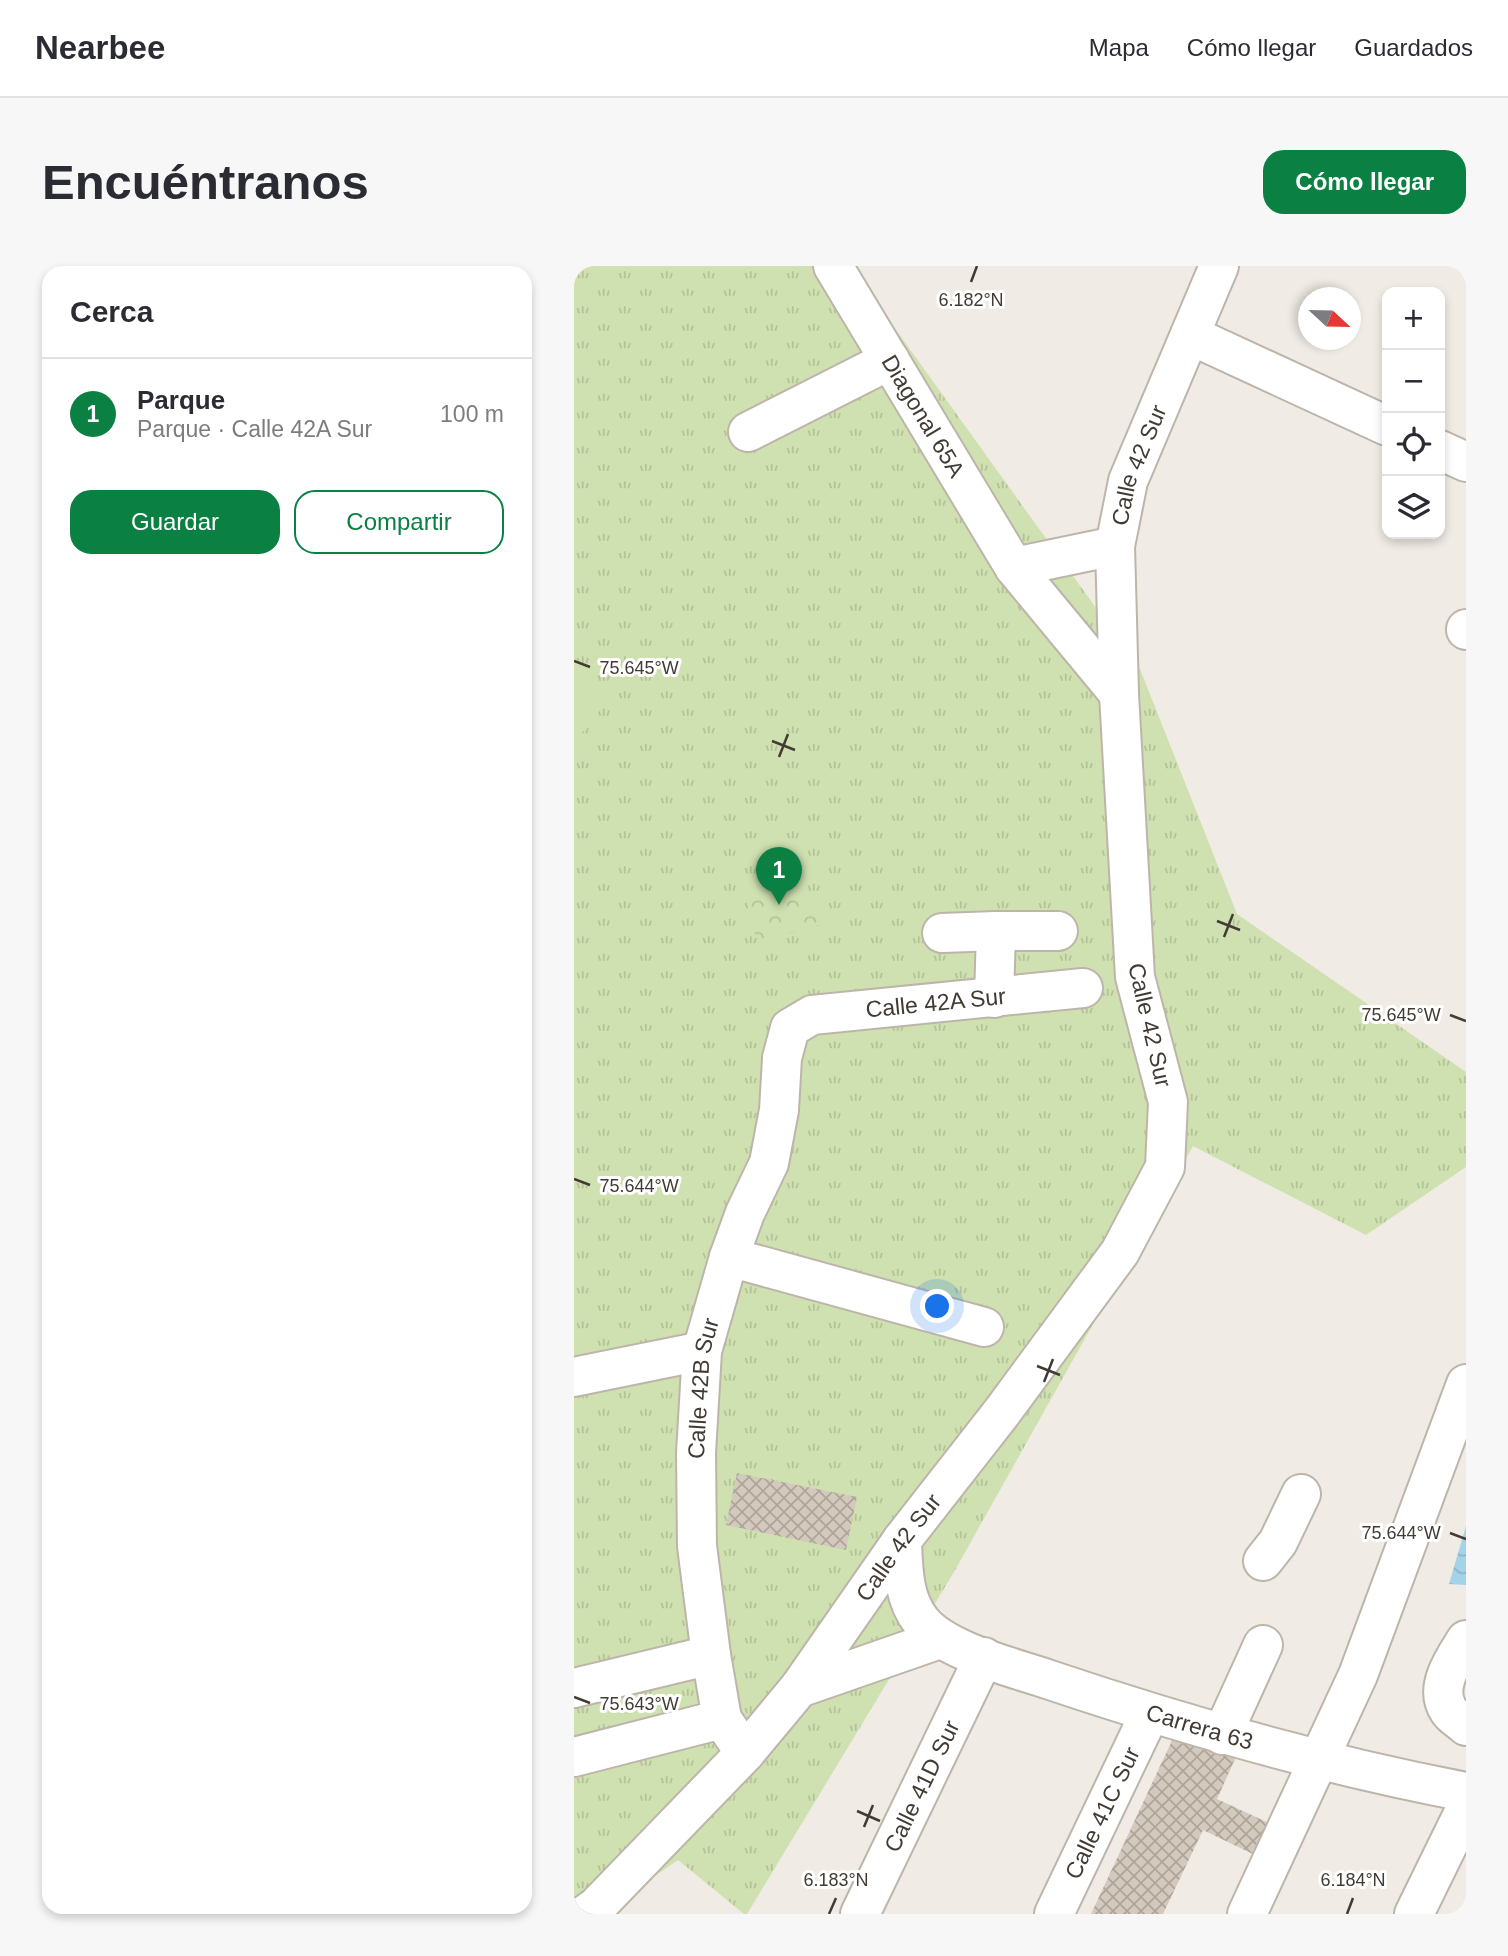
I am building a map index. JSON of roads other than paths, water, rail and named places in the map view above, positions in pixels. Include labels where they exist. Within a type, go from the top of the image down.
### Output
[{"type":"street","name":"Diagonal 65A","points":[[834,266],[1014,567],[1119,694]]},
{"type":"street","name":"Calle 42 Sur","points":[[799,1688],[902,1540],[1002,1412],[1120,1252],[1165,1167],[1168,1102],[1135,976],[1119,694],[1115,546],[1128,481],[1219,266]]},
{"type":"street","points":[[1190,335],[1382,424]]},
{"type":"street","points":[[748,432],[890,360]]},
{"type":"street","points":[[1445,452],[1466,462]]},
{"type":"street","points":[[1014,567],[1115,546]]},
{"type":"street","points":[[994,998],[996,931]]},
{"type":"street","points":[[942,933],[1058,931]]},
{"type":"street","name":"Calle 42A Sur","points":[[790,1028],[812,1015],[1083,988]]},
{"type":"street","name":"Calle 42B Sur","points":[[745,1754],[722,1719],[697,1546],[696,1453],[702,1351],[729,1257],[745,1213],[769,1163],[779,1110],[782,1058],[790,1028]]},
{"type":"street","points":[[729,1257],[984,1327]]},
{"type":"street","points":[[574,1377],[702,1351]]},
{"type":"street","points":[[1247,1914],[1358,1675],[1466,1384]]},
{"type":"street","points":[[1262,1561],[1279,1542],[1301,1494]]},
{"type":"street","name":"Carrera 63","points":[[902,1540],[909,1602],[922,1622],[940,1639],[984,1657],[1223,1735],[1317,1760],[1466,1791]]},
{"type":"street","points":[[586,1914],[665,1839],[745,1754],[799,1688],[940,1639]]},
{"type":"street","points":[[1466,1640],[1447,1671],[1443,1698],[1449,1713],[1466,1726]]},
{"type":"street","points":[[1223,1735],[1263,1645]]},
{"type":"street","points":[[574,1688],[711,1655]]},
{"type":"street","name":"Calle 41D Sur","points":[[860,1914],[984,1657]]},
{"type":"street","name":"Calle 41C Sur","points":[[1054,1914],[1150,1713]]},
{"type":"street","points":[[574,1757],[722,1719]]},
{"type":"street","points":[[1413,1914],[1466,1808]]},
{"type":"water","points":[[1466,1526],[1466,1585],[1449,1584]]},
{"type":"place","name":"Parque","points":[[779,905]]}]
